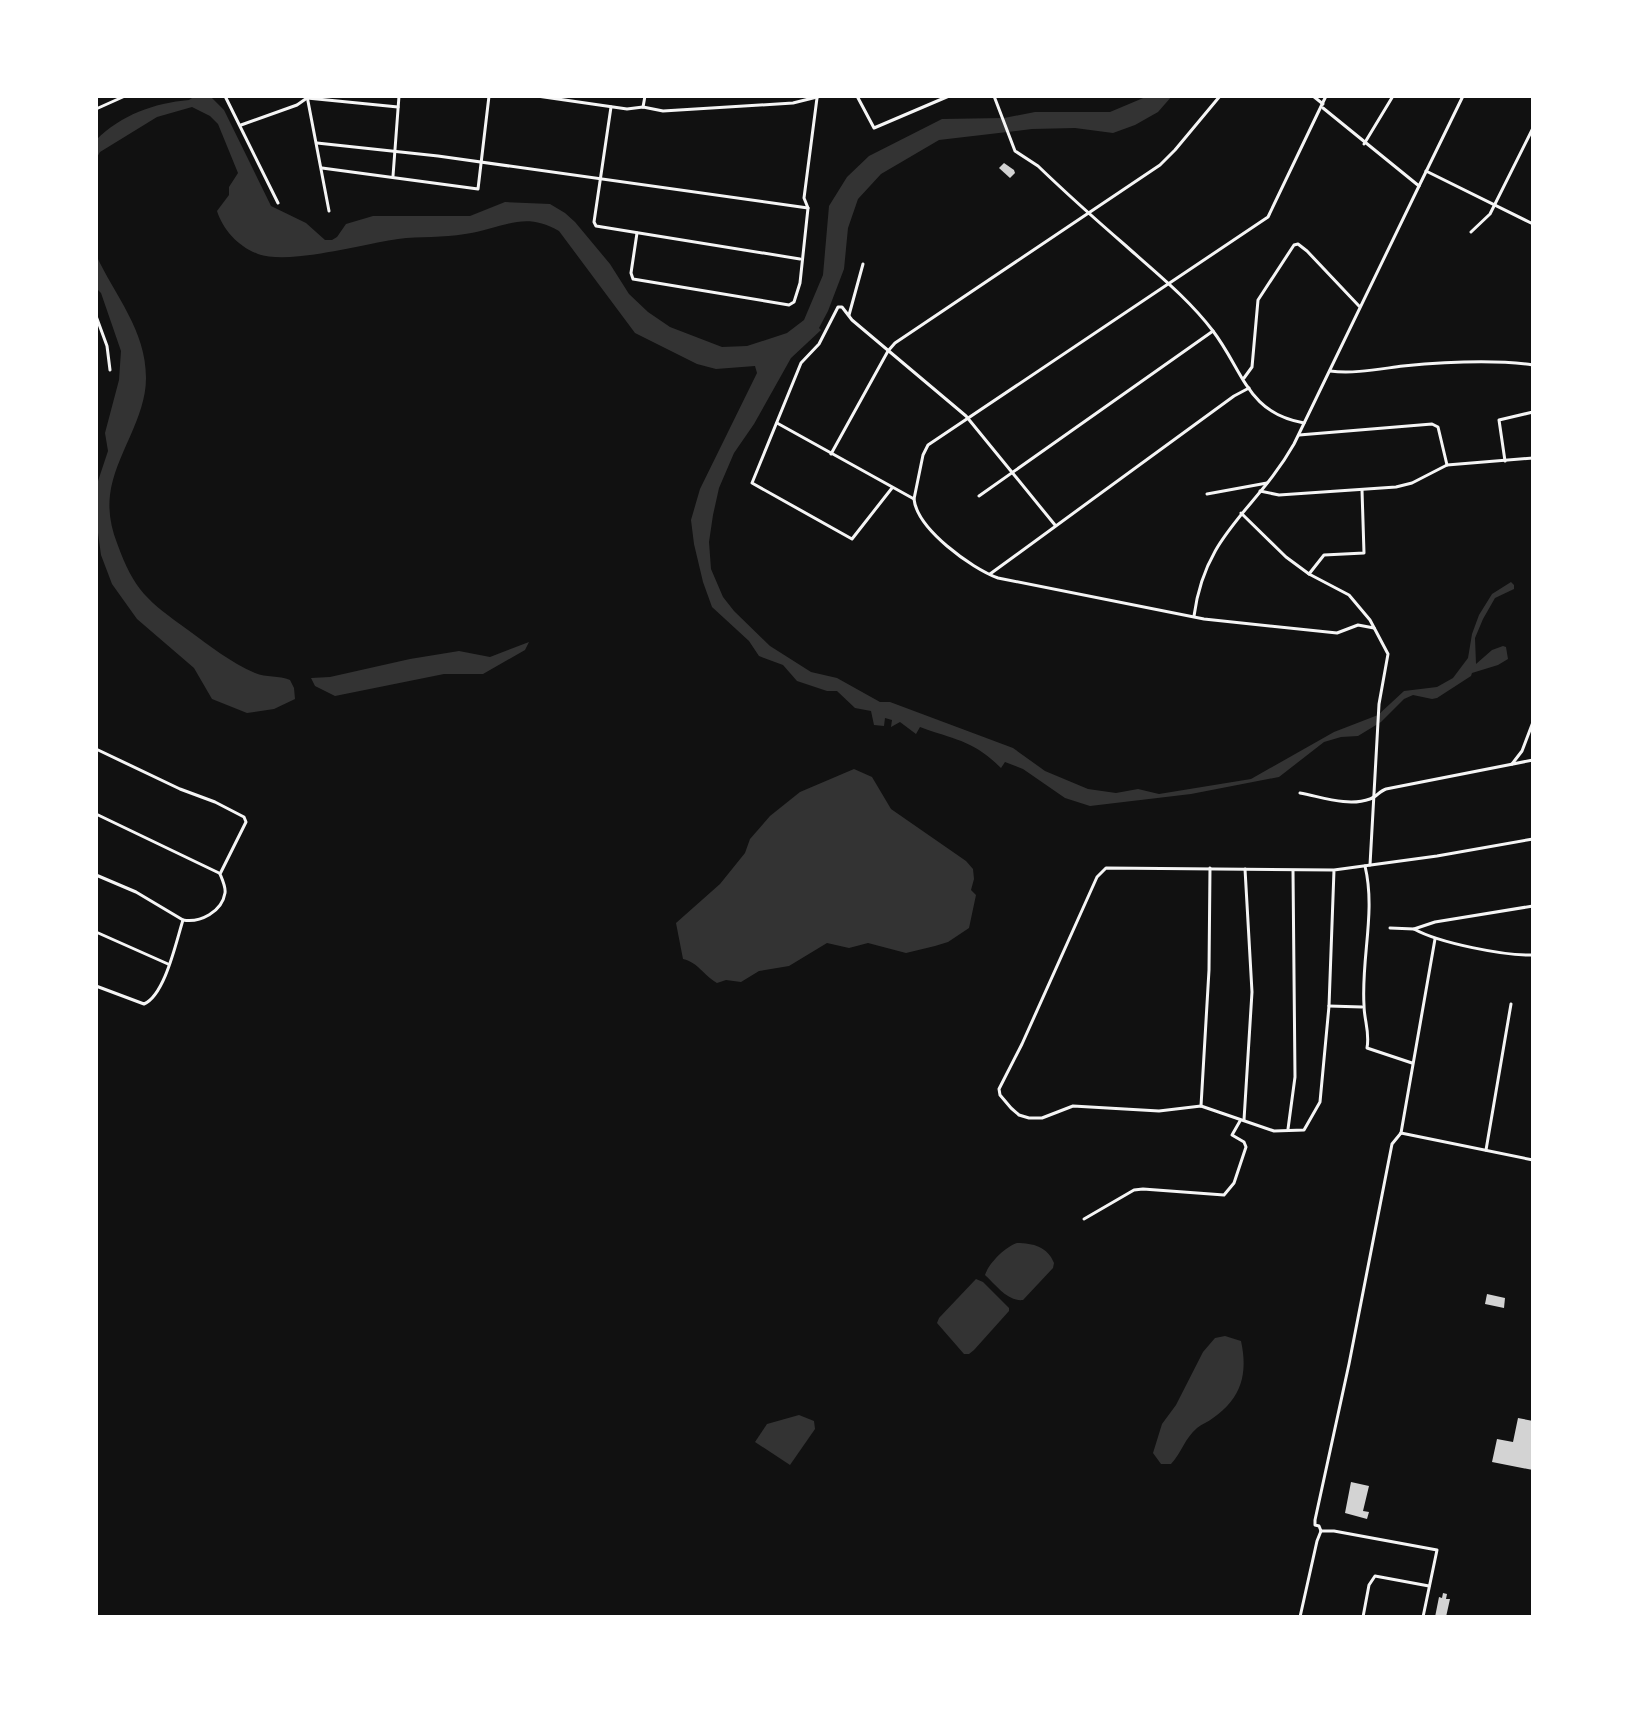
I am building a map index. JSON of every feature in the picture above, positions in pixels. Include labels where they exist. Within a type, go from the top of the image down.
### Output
[{"type":"street","points":[[96,109],[125,96]]},
{"type":"street","points":[[225,96],[278,203]]},
{"type":"street","points":[[393,177],[399,96]]},
{"type":"street","points":[[322,168],[475,190],[479,187],[489,96]]},
{"type":"street","points":[[537,96],[611,107],[667,111],[793,103],[819,97],[804,198],[808,208],[797,296],[789,305],[633,279],[631,273],[637,233]]},
{"type":"street","points":[[643,107],[645,96]]},
{"type":"street","points":[[857,96],[874,128],[949,96]]},
{"type":"street","points":[[994,96],[1015,151],[1034,163],[1169,284],[1213,331],[1262,406],[1284,419],[1304,423]]},
{"type":"street","points":[[831,454],[888,351],[900,339],[1168,157],[1220,96]]},
{"type":"street","points":[[1313,96],[1364,144],[1419,186]]},
{"type":"street","points":[[1326,96],[1268,217],[967,418],[925,450],[914,499],[917,514],[929,528],[990,574],[1194,616],[1337,633],[1358,625],[1374,628]]},
{"type":"street","points":[[1364,144],[1393,96]]},
{"type":"street","points":[[1194,616],[1207,562],[1226,531],[1286,458],[1299,435],[1463,96]]},
{"type":"street","points":[[241,125],[297,105],[307,97],[398,107]]},
{"type":"street","points":[[307,97],[329,211]]},
{"type":"street","points":[[611,107],[594,225],[802,259]]},
{"type":"street","points":[[1471,232],[1490,214],[1533,128]]},
{"type":"street","points":[[317,143],[395,150],[808,208]]},
{"type":"street","points":[[1426,171],[1533,224]]},
{"type":"street","points":[[1244,378],[1252,367],[1258,300],[1294,245],[1298,244],[1307,251],[1359,306]]},
{"type":"street","points":[[849,315],[863,264]]},
{"type":"street","points":[[892,488],[852,539],[753,484],[801,363],[819,344],[837,307],[842,307],[967,418],[1055,525]]},
{"type":"street","points":[[96,316],[107,346],[110,370]]},
{"type":"street","points":[[979,496],[1213,331]]},
{"type":"street","points":[[1329,371],[1347,373],[1410,365],[1497,362],[1533,365]]},
{"type":"street","points":[[990,574],[1249,388]]},
{"type":"street","points":[[1505,461],[1499,420],[1533,412]]},
{"type":"street","points":[[777,423],[914,499]]},
{"type":"street","points":[[1299,435],[1432,424],[1441,432],[1447,465]]},
{"type":"street","points":[[1260,491],[1279,495],[1362,490],[1412,483],[1447,465],[1533,458]]},
{"type":"street","points":[[1207,494],[1267,483]]},
{"type":"street","points":[[1309,574],[1324,555],[1364,553],[1362,490]]},
{"type":"street","points":[[1241,513],[1277,549],[1309,574],[1349,595],[1370,620],[1388,654],[1379,704],[1368,866],[1370,907],[1363,1007],[1369,1027],[1367,1048],[1412,1063]]},
{"type":"street","points":[[1512,764],[1522,751],[1533,722]]},
{"type":"street","points":[[96,749],[244,817],[246,822],[220,874]]},
{"type":"street","points":[[1300,793],[1343,801],[1373,798],[1386,789],[1533,760]]},
{"type":"street","points":[[96,814],[220,874],[226,891],[217,907],[200,920],[183,920],[136,892],[96,875]]},
{"type":"street","points":[[1334,870],[1329,1006],[1320,1106],[1304,1130],[1278,1132],[1201,1106],[1159,1111],[1073,1106],[1034,1119],[1019,1115],[1000,1095],[999,1089],[1101,871],[1109,867],[1334,870],[1533,839]]},
{"type":"street","points":[[1201,1106],[1206,1060],[1210,868]]},
{"type":"street","points":[[1084,1219],[1134,1190],[1224,1195],[1234,1183],[1246,1147],[1244,1142],[1232,1135],[1242,1121],[1250,1028],[1251,944],[1245,869]]},
{"type":"street","points":[[1288,1129],[1295,1077],[1293,871]]},
{"type":"street","points":[[1390,928],[1414,929],[1435,922],[1533,906]]},
{"type":"street","points":[[96,986],[147,1004],[160,988],[183,920]]},
{"type":"street","points":[[1414,929],[1435,939],[1533,955]]},
{"type":"street","points":[[96,932],[168,964]]},
{"type":"street","points":[[1300,1617],[1321,1531],[1315,1520],[1392,1144],[1401,1133],[1435,939]]},
{"type":"street","points":[[1486,1150],[1511,1004]]},
{"type":"street","points":[[1329,1006],[1363,1007]]},
{"type":"street","points":[[1401,1133],[1533,1160]]},
{"type":"street","points":[[1321,1531],[1437,1550],[1423,1617]]},
{"type":"street","points":[[1363,1617],[1369,1585],[1375,1576],[1429,1586]]},
{"type":"shaded area","points":[[195,96],[210,96],[224,110],[271,206],[306,223],[325,240],[337,237],[346,224],[373,216],[470,216],[505,202],[550,204],[575,222],[610,264],[629,294],[648,312],[670,327],[722,347],[747,346],[787,333],[804,320],[823,275],[829,206],[847,177],[869,156],[942,119],[1004,118],[1035,112],[1110,112],[1148,96],[1172,96],[1158,112],[1113,133],[1075,128],[1032,129],[939,140],[881,174],[858,199],[848,228],[844,269],[819,328],[821,330],[791,358],[734,453],[719,488],[709,542],[711,569],[723,597],[770,646],[811,672],[837,678],[880,702],[890,702],[1013,748],[1045,771],[1088,789],[1116,793],[1138,789],[1159,794],[1251,779],[1334,732],[1378,715],[1404,691],[1437,687],[1453,678],[1468,658],[1479,615],[1492,594],[1511,582],[1514,589],[1495,598],[1475,638],[1476,664],[1492,650],[1503,646],[1506,647],[1508,659],[1472,673],[1437,698],[1413,695],[1404,699],[1381,722],[1358,736],[1324,742],[1279,777],[1191,794],[1090,806],[1065,798],[1023,769],[1005,762],[1001,768],[972,746],[954,738],[920,727],[916,734],[900,722],[891,727],[892,720],[885,718],[884,726],[874,725],[871,711],[855,708],[837,691],[827,691],[797,681],[783,665],[759,656],[749,641],[712,607],[703,582],[691,520],[700,489],[757,373],[755,366],[716,369],[697,364],[635,333],[559,231],[534,222],[523,221],[478,232],[398,239],[288,257],[272,257],[251,251],[228,231],[217,211],[229,195],[229,187],[238,173],[218,124],[192,107],[157,117],[100,152],[96,159],[96,140],[127,117],[151,107],[189,100]]},
{"type":"shaded area","points":[[96,255],[135,329],[145,361],[145,393],[110,495],[112,525],[123,559],[144,594],[204,642],[255,673],[290,680],[295,699],[274,709],[247,713],[212,699],[194,668],[137,619],[112,584],[101,555],[96,487],[108,451],[105,433],[119,380],[121,351],[101,293],[96,288]]},
{"type":"shaded area","points":[[529,642],[525,650],[483,674],[444,674],[335,696],[315,686],[311,678],[330,677],[459,651],[490,657]]},
{"type":"shaded area","points":[[854,769],[872,777],[891,809],[973,869],[971,890],[976,895],[969,928],[948,942],[906,953],[868,943],[849,948],[827,943],[789,966],[759,971],[741,982],[726,980],[717,983],[693,963],[683,959],[676,923],[720,884],[745,853],[750,839],[770,816],[800,792]]},
{"type":"shaded area","points":[[1017,1243],[1039,1247],[1048,1253],[1054,1263],[1053,1268],[1023,1300],[1007,1296],[985,1275],[998,1256]]},
{"type":"shaded area","points":[[976,1279],[983,1282],[1009,1311],[974,1350],[964,1354],[937,1323]]},
{"type":"shaded area","points":[[1225,1336],[1241,1341],[1244,1364],[1236,1393],[1223,1410],[1193,1432],[1171,1464],[1161,1464],[1153,1453],[1162,1424],[1176,1405],[1203,1352],[1215,1338]]},
{"type":"shaded area","points":[[799,1415],[814,1421],[815,1429],[790,1465],[755,1442],[767,1424]]},
{"type":"building","points":[[1004,163],[1014,170],[1010,178],[999,168]]},
{"type":"building","points":[[1487,1294],[1505,1298],[1504,1308],[1485,1304]]},
{"type":"building","points":[[1518,1418],[1533,1421],[1533,1470],[1492,1462],[1497,1439],[1513,1442]]},
{"type":"building","points":[[1351,1482],[1369,1486],[1363,1511],[1369,1512],[1367,1519],[1345,1513]]},
{"type":"building","points":[[1443,1593],[1447,1594],[1446,1599],[1450,1599],[1446,1617],[1435,1617],[1439,1597],[1442,1598]]}]
